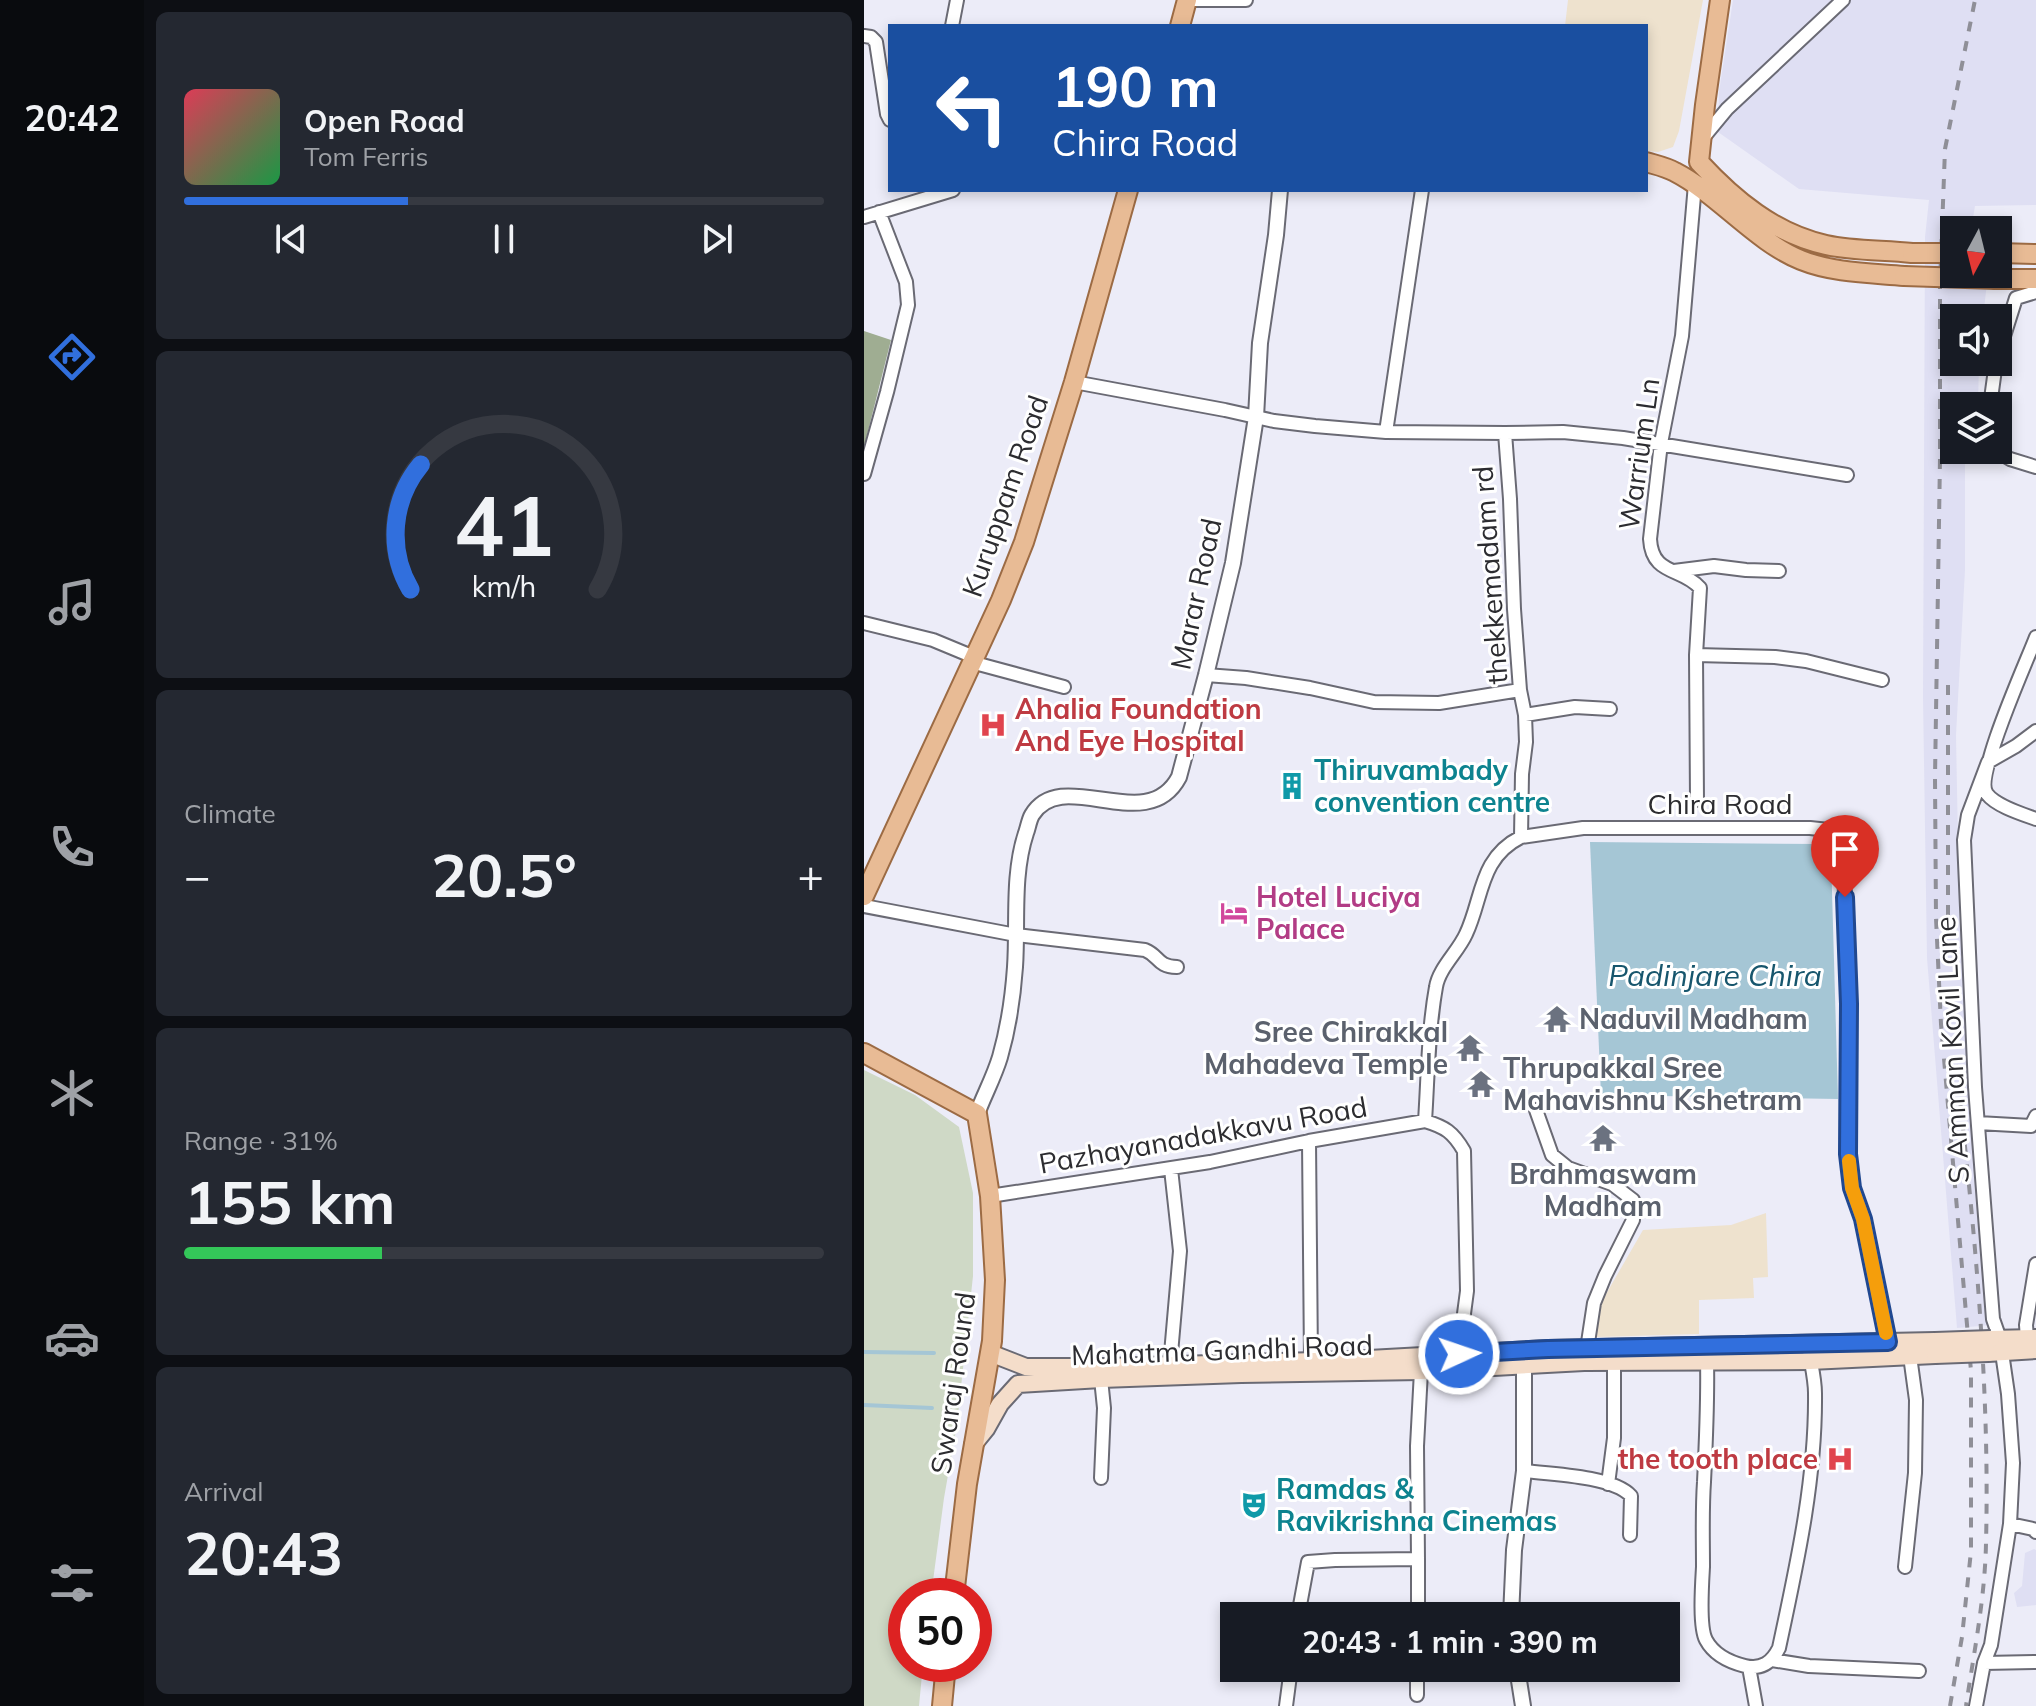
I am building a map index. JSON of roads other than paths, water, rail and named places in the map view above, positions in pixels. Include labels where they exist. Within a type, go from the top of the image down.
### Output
[{"type":"main road","points":[[1180,24],[1186,0]]},
{"type":"main road","points":[[1695,184],[1720,0]]},
{"type":"main road","points":[[1648,162],[1673,161],[1689,155],[1702,139]]},
{"type":"main road","points":[[1699,162],[1719,185],[1774,226],[1801,238],[1828,246],[1940,253]]},
{"type":"main road","points":[[1648,163],[1673,171],[1695,184],[1776,246],[1800,260],[1833,269],[1904,276],[2036,279]]},
{"type":"main road","name":"Kuruppam Road","points":[[864,896],[1001,600],[1024,542],[1074,382],[1127,192]]},
{"type":"main road","points":[[2012,253],[2036,254]]},
{"type":"main road","points":[[864,1053],[977,1114]]},
{"type":"main road","name":"Swaraj Round","points":[[956,1578],[973,1445],[990,1353],[995,1280],[990,1196],[977,1114]]},
{"type":"main road","name":"Mahatma Gandhi Road","points":[[990,1353],[1026,1367],[1522,1358],[1614,1362],[1707,1360],[1888,1342],[1935,1348]]},
{"type":"main road","points":[[1935,1348],[2033,1342]]},
{"type":"main road","name":"Mahatma Gandhi Road","points":[[1522,1358],[1587,1349],[1910,1356],[1935,1348]]},
{"type":"main road","name":"Mahatma Gandhi Road","points":[[973,1445],[1000,1404],[1018,1384],[1421,1371],[1458,1361]]},
{"type":"main road","points":[[942,1706],[944,1682]]},
{"type":"street","points":[[952,24],[957,0]]},
{"type":"street","points":[[1186,0],[1246,0]]},
{"type":"street","points":[[1702,139],[1727,109],[1843,0]]},
{"type":"street","points":[[864,36],[876,42],[888,116]]},
{"type":"street","name":"Warrium Ln","points":[[1695,184],[1682,336],[1661,443],[1651,551],[1656,561],[1671,572],[1693,580],[1700,588],[1696,655],[1697,800]]},
{"type":"street","points":[[864,217],[908,196],[938,192]]},
{"type":"street","name":"Marar Road","points":[[977,1114],[1000,1057],[1010,1008],[1020,851],[1032,815],[1048,799],[1065,795],[1117,802],[1148,802],[1173,790],[1179,777],[1233,563],[1256,417],[1260,343],[1280,192]]},
{"type":"street","points":[[1386,432],[1422,192]]},
{"type":"street","points":[[864,474],[908,305],[906,282],[879,212]]},
{"type":"street","points":[[2012,311],[2016,298],[2036,292]]},
{"type":"street","name":"thekkemadam rd","points":[[1074,382],[1315,426],[1386,432],[1505,433],[1520,690],[1525,715],[1521,837]]},
{"type":"street","points":[[1505,433],[1563,432],[1661,443],[1847,475]]},
{"type":"street","points":[[2012,460],[2036,467]]},
{"type":"street","points":[[1671,572],[1714,566],[1779,571]]},
{"type":"street","points":[[864,623],[933,640],[972,659],[1064,687]]},
{"type":"street","name":"S Amman Kovil Lane","points":[[1976,1706],[1984,1663],[1991,1645],[2010,1524],[2013,1463],[2008,1394],[1995,1346],[1978,1123],[1964,840],[1968,815],[2036,637]]},
{"type":"street","points":[[1696,655],[1806,661],[1882,680]]},
{"type":"street","points":[[1206,675],[1310,688],[1374,702],[1439,703],[1520,690]]},
{"type":"street","points":[[1525,715],[1575,707],[1610,709]]},
{"type":"street","points":[[2036,731],[1988,762],[1984,785],[1985,792],[1994,800],[2036,819]]},
{"type":"street","name":"Chira Road","points":[[1521,837],[1583,828],[1810,828],[1829,830],[1841,841],[1849,1004],[1848,1154],[1852,1188],[1863,1219],[1888,1342]]},
{"type":"street","points":[[1458,1361],[1467,1291],[1464,1151],[1456,1137],[1441,1126],[1425,1121],[1431,1017],[1436,982],[1466,935],[1487,870],[1500,851],[1521,837]]},
{"type":"street","points":[[864,906],[1016,935],[1145,950],[1159,963],[1177,967]]},
{"type":"street","points":[[1536,1110],[1552,1155],[1568,1168],[1612,1184],[1633,1200],[1633,1220],[1594,1303],[1587,1349]]},
{"type":"street","points":[[1978,1123],[2031,1126],[2036,1116]]},
{"type":"street","name":"Pazhayanadakkavu Road","points":[[990,1196],[1171,1169],[1425,1121]]},
{"type":"street","points":[[1309,1141],[1311,1361]]},
{"type":"street","points":[[1170,1365],[1180,1251],[1171,1169]]},
{"type":"street","points":[[2033,1342],[2026,1325],[2036,1264]]},
{"type":"street","points":[[1707,1360],[1702,1598],[1704,1637],[1714,1652],[1728,1661],[1749,1667],[1772,1660],[1779,1648],[1807,1511],[1814,1448],[1815,1389],[1809,1352]]},
{"type":"street","points":[[1905,1567],[1915,1473],[1916,1400],[1910,1356]]},
{"type":"street","points":[[1512,1602],[1514,1550],[1524,1471],[1522,1358]]},
{"type":"street","points":[[1608,1484],[1614,1438],[1614,1362]]},
{"type":"street","points":[[1418,1602],[1417,1446],[1421,1371]]},
{"type":"street","points":[[1101,1379],[1104,1408],[1101,1478]]},
{"type":"street","points":[[1524,1471],[1583,1478],[1624,1488],[1631,1496],[1630,1535]]},
{"type":"street","points":[[2010,1524],[2036,1532]]},
{"type":"street","points":[[1301,1602],[1308,1562],[1418,1559]]},
{"type":"street","points":[[1772,1660],[1809,1666],[1919,1671]]},
{"type":"street","points":[[1984,1663],[2036,1662]]},
{"type":"street","points":[[1749,1667],[1756,1706]]},
{"type":"street","points":[[1286,1706],[1289,1682]]},
{"type":"street","points":[[1417,1682],[1417,1695]]},
{"type":"street","points":[[1519,1682],[1523,1706]]},
{"type":"water","name":"Padinjare Chira","points":[[1590,842],[1820,844],[1831,857],[1838,1099],[1601,1095]]},
{"type":"waterway","points":[[864,1352],[934,1353]]},
{"type":"waterway","points":[[864,1405],[932,1408]]},
{"type":"railway","points":[[1950,1706],[1962,1637],[1971,1551],[1971,1371],[1941,1024],[1936,918],[1940,284],[1945,149],[1975,0]]},
{"type":"railway","points":[[1948,685],[1948,925]]},
{"type":"railway","points":[[1956,1065],[1979,1303],[1987,1483],[1984,1584],[1966,1706]]},
{"type":"place","name":"Ahalia Foundation And Eye Hospital","points":[[993,725]]},
{"type":"place","name":"Thiruvambady convention centre","points":[[1292,786]]},
{"type":"place","name":"Hotel Luciya Palace","points":[[1234,913]]},
{"type":"place","name":"Naduvil Madham","points":[[1557,1019]]},
{"type":"place","name":"Sree Chirakkal Mahadeva Temple","points":[[1470,1048]]},
{"type":"place","name":"Thrupakkal Sree Mahavishnu Kshetram","points":[[1481,1084]]},
{"type":"place","name":"Brahmaswam Madham","points":[[1603,1138]]},
{"type":"place","name":"the tooth place","points":[[1840,1459]]},
{"type":"place","name":"Ramdas & Ravikrishna Cinemas","points":[[1254,1505]]}]
